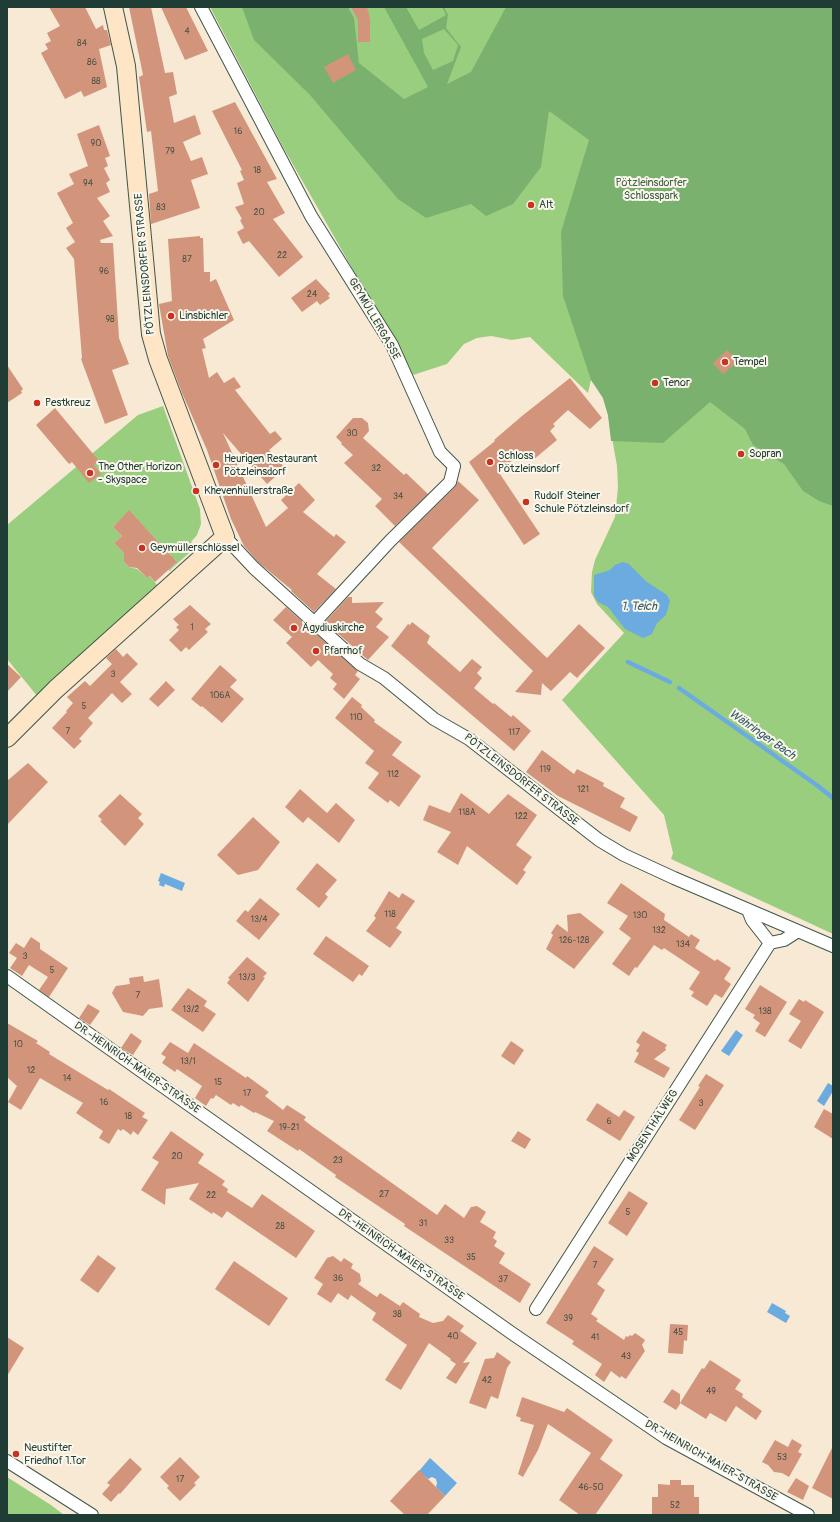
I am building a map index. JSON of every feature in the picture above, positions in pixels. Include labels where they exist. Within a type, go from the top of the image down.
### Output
[{"type":"street","name":"PÖTZLEINSDORFER STRASSE","points":[[113,7],[126,66],[151,334],[158,360],[225,537],[254,568],[360,664],[384,678],[434,719],[470,739],[598,840],[674,878],[833,946]]},
{"type":"street","name":"GEYMÜLLERGASSE","points":[[201,7],[311,216],[392,345],[440,452],[454,466],[450,482],[390,541],[314,623]]},
{"type":"street","points":[[7,738],[56,689],[225,537]]},
{"type":"street","points":[[748,910],[752,920],[770,944],[784,940],[798,931]]},
{"type":"street","name":"MOSENTHALWEG","points":[[536,1309],[770,944]]},
{"type":"street","name":"DR.-HEINRICH-MAIER-STRASSE","points":[[7,976],[506,1329],[666,1438],[808,1515]]},
{"type":"street","points":[[7,1461],[92,1515]]},
{"type":"green space","name":"Pötzleinsdorfer Schlosspark","points":[[210,7],[833,7],[833,934],[671,859],[673,853],[664,815],[562,700],[624,633],[597,604],[591,592],[592,572],[595,560],[615,517],[618,487],[617,466],[608,415],[603,398],[597,388],[591,380],[588,393],[530,337],[512,340],[491,336],[477,338],[464,344],[447,364],[413,375],[283,147]]},
{"type":"green space","points":[[242,7],[348,7],[354,18],[359,63],[404,99],[428,87],[384,7],[406,7],[419,30],[446,15],[442,7],[444,7],[448,15],[446,28],[461,47],[447,84],[471,72],[506,7],[833,7],[833,506],[819,501],[803,491],[784,464],[753,445],[745,429],[710,402],[663,443],[611,441],[608,415],[603,398],[591,380],[563,296],[561,232],[589,140],[549,111],[541,167],[513,204],[486,216],[471,204],[426,218],[398,199],[310,95],[254,40]],"holes":[[[444,29],[458,45],[453,61],[433,70],[424,53],[422,39]]]},
{"type":"green space","points":[[163,406],[200,509],[201,524],[197,535],[191,542],[196,547],[170,571],[168,570],[176,563],[175,560],[169,557],[171,555],[129,511],[113,527],[122,536],[114,543],[124,553],[124,562],[129,567],[137,569],[147,578],[150,576],[157,585],[38,697],[7,659],[7,525],[138,415]]},
{"type":"green space","points":[[7,1477],[51,1505],[64,1515],[7,1515]]},
{"type":"water","name":"1. Teich","points":[[623,562],[629,564],[647,582],[667,595],[670,601],[666,615],[657,623],[652,634],[643,638],[625,629],[608,607],[598,602],[594,596],[594,575],[610,570],[615,565]]},
{"type":"water","points":[[161,873],[185,883],[182,891],[165,884],[164,887],[159,885],[160,882],[158,881]]},
{"type":"water","points":[[736,1030],[743,1035],[729,1056],[721,1051]]},
{"type":"water","points":[[828,1083],[833,1086],[833,1091],[824,1106],[817,1101]]},
{"type":"water","points":[[772,1303],[786,1311],[785,1313],[790,1316],[786,1323],[767,1312]]},
{"type":"water","points":[[430,1458],[457,1483],[445,1496],[436,1487],[436,1479],[432,1477],[428,1479],[419,1471]]},
{"type":"building","points":[[49,7],[85,7],[96,29],[103,25],[104,30],[107,30],[111,45],[99,49],[107,87],[84,97],[81,91],[65,99],[41,53],[48,49],[45,44],[51,41],[47,33],[60,26]]},
{"type":"building","points":[[129,7],[151,7],[165,73],[173,72],[177,94],[169,97],[174,123],[195,115],[201,134],[183,142],[191,161],[202,157],[208,174],[191,180],[200,208],[151,224],[149,194],[158,191],[151,131],[147,132],[139,77],[143,75]]},
{"type":"building","points":[[161,7],[186,7],[208,51],[185,60]]},
{"type":"building","points":[[351,7],[367,7],[370,19],[370,42],[358,42],[358,20]]},
{"type":"building","points":[[348,54],[356,70],[333,83],[324,67]]},
{"type":"building","points":[[235,102],[277,179],[267,182],[285,213],[273,219],[303,257],[279,277],[249,241],[243,244],[237,232],[244,228],[240,220],[242,219],[235,207],[244,204],[237,183],[244,180],[240,171],[242,170],[212,111]]},
{"type":"building","points":[[99,125],[110,156],[105,158],[108,166],[104,168],[110,180],[106,183],[110,192],[97,198],[110,216],[103,221],[113,236],[100,240],[101,243],[113,243],[119,338],[129,364],[112,370],[128,415],[105,424],[81,359],[74,259],[66,248],[75,242],[66,228],[73,223],[57,193],[74,184],[69,174],[88,166],[77,134]]},
{"type":"building","points":[[200,236],[200,238],[203,238],[204,272],[210,272],[210,282],[216,279],[234,320],[203,339],[206,348],[202,349],[209,378],[217,372],[224,383],[234,377],[241,387],[235,390],[270,434],[275,431],[282,439],[269,450],[285,468],[267,484],[223,433],[266,527],[288,508],[281,500],[299,483],[315,500],[303,512],[334,537],[336,534],[346,542],[317,574],[336,589],[314,612],[291,591],[292,590],[259,563],[244,546],[231,519],[207,450],[182,393],[168,356],[159,304],[172,301],[168,239]]},
{"type":"building","points":[[316,279],[330,294],[328,296],[330,298],[320,305],[317,301],[302,312],[291,298]]},
{"type":"building","name":"Tempel","points":[[727,350],[738,361],[723,374],[713,363]]},
{"type":"building","points":[[7,365],[23,389],[21,391],[22,393],[7,403]]},
{"type":"building","name":"Schloss Pötzleinsdorf","points":[[570,378],[602,418],[590,429],[568,410],[553,424],[555,426],[550,431],[557,440],[533,460],[524,452],[498,471],[540,534],[524,545],[469,462],[522,416]]},
{"type":"building","points":[[55,408],[99,461],[94,465],[101,474],[89,483],[72,462],[69,464],[36,425]]},
{"type":"building","points":[[353,418],[362,418],[368,423],[369,431],[363,438],[404,475],[406,473],[428,494],[395,526],[375,506],[382,499],[344,463],[353,455],[336,437]]},
{"type":"building","points":[[458,481],[479,500],[432,548],[547,658],[579,624],[605,648],[577,678],[570,672],[551,691],[542,683],[541,695],[515,692],[533,671],[399,542],[455,487]]},
{"type":"building","name":"Geymüllerschlössel","points":[[129,510],[177,562],[155,582],[150,576],[147,578],[137,568],[129,567],[124,562],[124,553],[114,543],[122,536],[113,527]]},
{"type":"building","points":[[348,597],[352,597],[352,603],[384,602],[375,612],[383,619],[376,627],[389,637],[368,660],[325,622]]},
{"type":"building","points":[[190,605],[211,624],[205,629],[208,632],[189,650],[186,647],[181,652],[169,640],[179,630],[176,627],[179,625],[173,619]]},
{"type":"building","points":[[286,607],[358,671],[355,675],[360,679],[344,699],[333,689],[337,684],[330,678],[333,674],[318,660],[311,667],[286,643],[292,637],[273,620]]},
{"type":"building","points":[[412,622],[430,636],[427,643],[460,672],[472,659],[482,667],[477,673],[482,678],[474,688],[511,717],[513,715],[531,731],[514,751],[391,646],[408,624],[410,625]]},
{"type":"building","points":[[116,649],[123,657],[127,653],[138,664],[120,682],[132,694],[122,703],[112,693],[88,718],[93,723],[79,739],[82,741],[74,749],[52,728],[73,703],[67,697],[85,681],[90,686],[112,664],[106,658]]},
{"type":"building","points":[[7,664],[21,677],[7,692]]},
{"type":"building","points":[[220,665],[237,680],[230,687],[244,699],[222,723],[191,699]]},
{"type":"building","points":[[166,681],[175,690],[158,707],[149,699]]},
{"type":"building","points":[[352,697],[362,705],[361,707],[375,720],[374,722],[402,742],[392,755],[421,776],[399,807],[390,800],[388,803],[368,788],[379,773],[365,763],[374,751],[335,718]]},
{"type":"building","points":[[542,750],[574,774],[577,769],[604,783],[603,786],[625,798],[620,807],[638,817],[630,832],[558,796],[526,772]]},
{"type":"building","points":[[28,763],[48,782],[7,825],[7,781]]},
{"type":"building","points":[[300,789],[327,813],[336,803],[355,820],[339,843],[308,817],[303,823],[285,807]]},
{"type":"building","points":[[461,793],[489,814],[508,794],[537,815],[516,845],[532,857],[523,870],[526,872],[517,885],[467,846],[458,865],[437,852],[451,832],[423,820],[429,805],[450,813]]},
{"type":"building","points":[[120,794],[142,814],[138,818],[144,824],[125,846],[100,821],[102,820],[98,816]]},
{"type":"building","points":[[253,817],[280,842],[258,870],[238,875],[217,855]]},
{"type":"building","points":[[317,863],[337,880],[325,894],[328,897],[319,908],[296,889]]},
{"type":"building","points":[[621,883],[665,914],[664,920],[689,937],[691,934],[700,940],[695,948],[715,961],[717,959],[731,968],[724,979],[731,984],[722,998],[715,994],[707,1006],[691,996],[694,992],[689,989],[700,972],[664,948],[662,950],[654,945],[637,968],[635,967],[629,976],[612,964],[631,938],[619,929],[628,916],[607,903]]},
{"type":"building","points":[[389,891],[399,898],[402,893],[415,901],[396,928],[402,932],[390,948],[366,931],[376,918],[374,916]]},
{"type":"building","points":[[260,898],[280,914],[259,940],[236,921],[245,910],[248,912]]},
{"type":"building","points":[[580,913],[604,932],[574,969],[546,949],[553,935],[551,933],[557,924],[568,932],[567,915]]},
{"type":"building","points":[[326,936],[369,966],[362,976],[359,974],[353,982],[313,954]]},
{"type":"building","points":[[31,937],[40,943],[40,949],[68,968],[49,997],[39,990],[48,977],[29,965],[22,976],[10,968],[17,958],[9,953],[16,943],[24,948]]},
{"type":"building","points":[[247,957],[267,973],[248,1002],[227,983],[230,979],[228,978]]},
{"type":"building","points":[[143,976],[144,982],[159,979],[163,1007],[149,1009],[143,1016],[123,1012],[112,993],[114,989],[116,986],[130,984],[129,978]]},
{"type":"building","points":[[760,985],[787,1002],[765,1037],[755,1031],[760,1023],[753,1018],[755,1015],[745,1009]]},
{"type":"building","points":[[188,988],[207,1001],[204,1006],[216,1014],[203,1032],[171,1010]]},
{"type":"building","points":[[799,999],[804,1002],[805,1000],[824,1012],[801,1049],[788,1041],[801,1021],[789,1014]]},
{"type":"building","points":[[88,1004],[100,1011],[90,1025],[79,1018]]},
{"type":"building","points":[[7,1023],[38,1041],[36,1043],[50,1052],[49,1054],[108,1090],[109,1089],[145,1113],[142,1117],[148,1120],[138,1135],[133,1131],[131,1135],[123,1129],[121,1131],[118,1129],[109,1144],[99,1138],[103,1131],[76,1113],[83,1103],[40,1078],[21,1110],[8,1102],[17,1086],[7,1077]]},
{"type":"building","points":[[643,1031],[667,1045],[665,1048],[666,1050],[654,1059],[670,1068],[664,1078],[634,1062],[639,1053],[636,1051],[640,1045],[636,1042]]},
{"type":"building","points":[[131,1033],[142,1041],[133,1055],[121,1048]]},
{"type":"building","points":[[511,1041],[524,1050],[514,1065],[501,1056]]},
{"type":"building","points":[[170,1042],[188,1053],[194,1043],[246,1078],[247,1076],[269,1092],[265,1096],[283,1110],[287,1105],[306,1117],[304,1120],[313,1127],[437,1215],[445,1204],[464,1218],[471,1207],[477,1206],[486,1212],[480,1222],[496,1232],[493,1238],[497,1241],[494,1246],[505,1253],[499,1263],[531,1284],[520,1303],[404,1226],[405,1224],[335,1177],[336,1175],[299,1149],[298,1151],[267,1131],[274,1121],[255,1112],[254,1113],[241,1105],[239,1107],[233,1103],[231,1105],[216,1095],[213,1099],[211,1098],[206,1106],[195,1098],[202,1086],[177,1069],[175,1072],[162,1063],[166,1057],[161,1054]]},
{"type":"building","points":[[706,1074],[724,1085],[695,1130],[679,1120],[700,1087],[698,1086]]},
{"type":"building","points":[[597,1103],[619,1117],[624,1110],[635,1117],[620,1141],[586,1120]]},
{"type":"building","points":[[824,1109],[833,1114],[833,1139],[814,1127]]},
{"type":"building","points":[[171,1131],[204,1154],[198,1163],[225,1181],[222,1185],[228,1189],[227,1192],[252,1208],[262,1194],[315,1231],[296,1258],[227,1211],[222,1218],[213,1212],[212,1214],[189,1199],[199,1183],[166,1189],[165,1205],[141,1190],[159,1162],[152,1158]]},
{"type":"building","points":[[518,1131],[531,1139],[525,1149],[511,1141]]},
{"type":"building","points":[[629,1191],[648,1203],[627,1236],[608,1223]]},
{"type":"building","points":[[594,1246],[614,1259],[597,1284],[605,1290],[591,1314],[598,1319],[596,1321],[624,1340],[626,1336],[632,1336],[635,1333],[645,1340],[642,1345],[645,1351],[626,1379],[621,1376],[620,1378],[611,1371],[604,1382],[595,1375],[602,1364],[572,1344],[574,1341],[546,1323]]},
{"type":"building","points":[[98,1255],[116,1268],[98,1293],[80,1280]]},
{"type":"building","points":[[333,1256],[341,1262],[344,1258],[353,1264],[351,1268],[360,1274],[361,1281],[358,1284],[377,1297],[380,1293],[400,1306],[403,1302],[420,1314],[419,1317],[433,1323],[443,1321],[448,1315],[464,1326],[460,1331],[477,1343],[463,1363],[470,1362],[456,1384],[446,1378],[456,1364],[429,1343],[401,1390],[385,1380],[407,1345],[372,1320],[376,1313],[351,1295],[348,1300],[338,1293],[331,1303],[317,1294],[323,1284],[314,1278],[327,1258]]},
{"type":"building","points":[[234,1261],[288,1298],[269,1326],[215,1289]]},
{"type":"building","points":[[670,1324],[688,1325],[687,1341],[684,1340],[683,1354],[668,1353]]},
{"type":"building","points":[[7,1337],[24,1348],[7,1376]]},
{"type":"building","points":[[497,1352],[511,1362],[507,1368],[498,1399],[491,1396],[486,1409],[469,1403],[485,1359],[494,1358]]},
{"type":"building","points":[[710,1360],[741,1380],[735,1389],[743,1394],[742,1397],[762,1411],[756,1420],[736,1406],[726,1422],[710,1413],[706,1419],[680,1403],[702,1368],[704,1369]]},
{"type":"building","points":[[672,1389],[680,1394],[680,1404],[676,1410],[663,1402]]},
{"type":"building","points":[[522,1397],[564,1412],[567,1408],[613,1440],[600,1459],[623,1475],[595,1515],[580,1515],[559,1500],[591,1453],[548,1424],[538,1450],[523,1477],[518,1474],[534,1425],[520,1421],[521,1418],[516,1416]]},
{"type":"building","points":[[792,1439],[802,1445],[798,1452],[802,1454],[789,1477],[782,1473],[774,1472],[768,1465],[762,1462],[775,1440],[788,1447]]},
{"type":"building","points":[[833,1446],[833,1499],[812,1488]]},
{"type":"building","points":[[180,1457],[200,1477],[194,1483],[196,1485],[180,1501],[167,1488],[169,1486],[160,1477]]},
{"type":"building","points":[[130,1458],[142,1469],[111,1502],[102,1494],[110,1485],[107,1483]]},
{"type":"building","points":[[419,1470],[445,1496],[427,1515],[405,1515],[390,1501]]},
{"type":"building","points":[[796,1478],[809,1486],[803,1500],[787,1492]]},
{"type":"building","points":[[670,1480],[681,1480],[681,1485],[694,1485],[694,1497],[699,1497],[699,1515],[652,1515],[652,1497],[658,1497],[658,1484],[670,1485]]},
{"type":"waterway","name":"Währinger Bach","points":[[628,662],[670,682]]},
{"type":"waterway","name":"Währinger Bach","points":[[679,688],[833,798]]},
{"type":"place","name":"Alt","points":[[531,205]]},
{"type":"place","name":"Linsbichler","points":[[171,316]]},
{"type":"place","name":"Tempel","points":[[725,362]]},
{"type":"place","name":"Tenor","points":[[655,383]]},
{"type":"place","name":"Pestkreuz","points":[[37,403]]},
{"type":"place","name":"Sopran","points":[[741,454]]},
{"type":"place","name":"Schloss Pötzleinsdorf","points":[[490,462]]},
{"type":"place","name":"Heurigen Restaurant Pötzleinsdorf","points":[[216,465]]},
{"type":"place","name":"The Other Horizon - Skyspace","points":[[90,473]]},
{"type":"place","name":"Khevenhüllerstraße","points":[[196,491]]},
{"type":"place","name":"Rudolf Steiner Schule Pötzleinsdorf","points":[[526,502]]},
{"type":"place","name":"Geymüllerschlössel","points":[[142,548]]},
{"type":"place","name":"Ägydiuskirche","points":[[294,628]]},
{"type":"place","name":"Pfarrhof","points":[[316,651]]},
{"type":"place","name":"Neustifter Friedhof 1.Tor","points":[[16,1454]]}]
